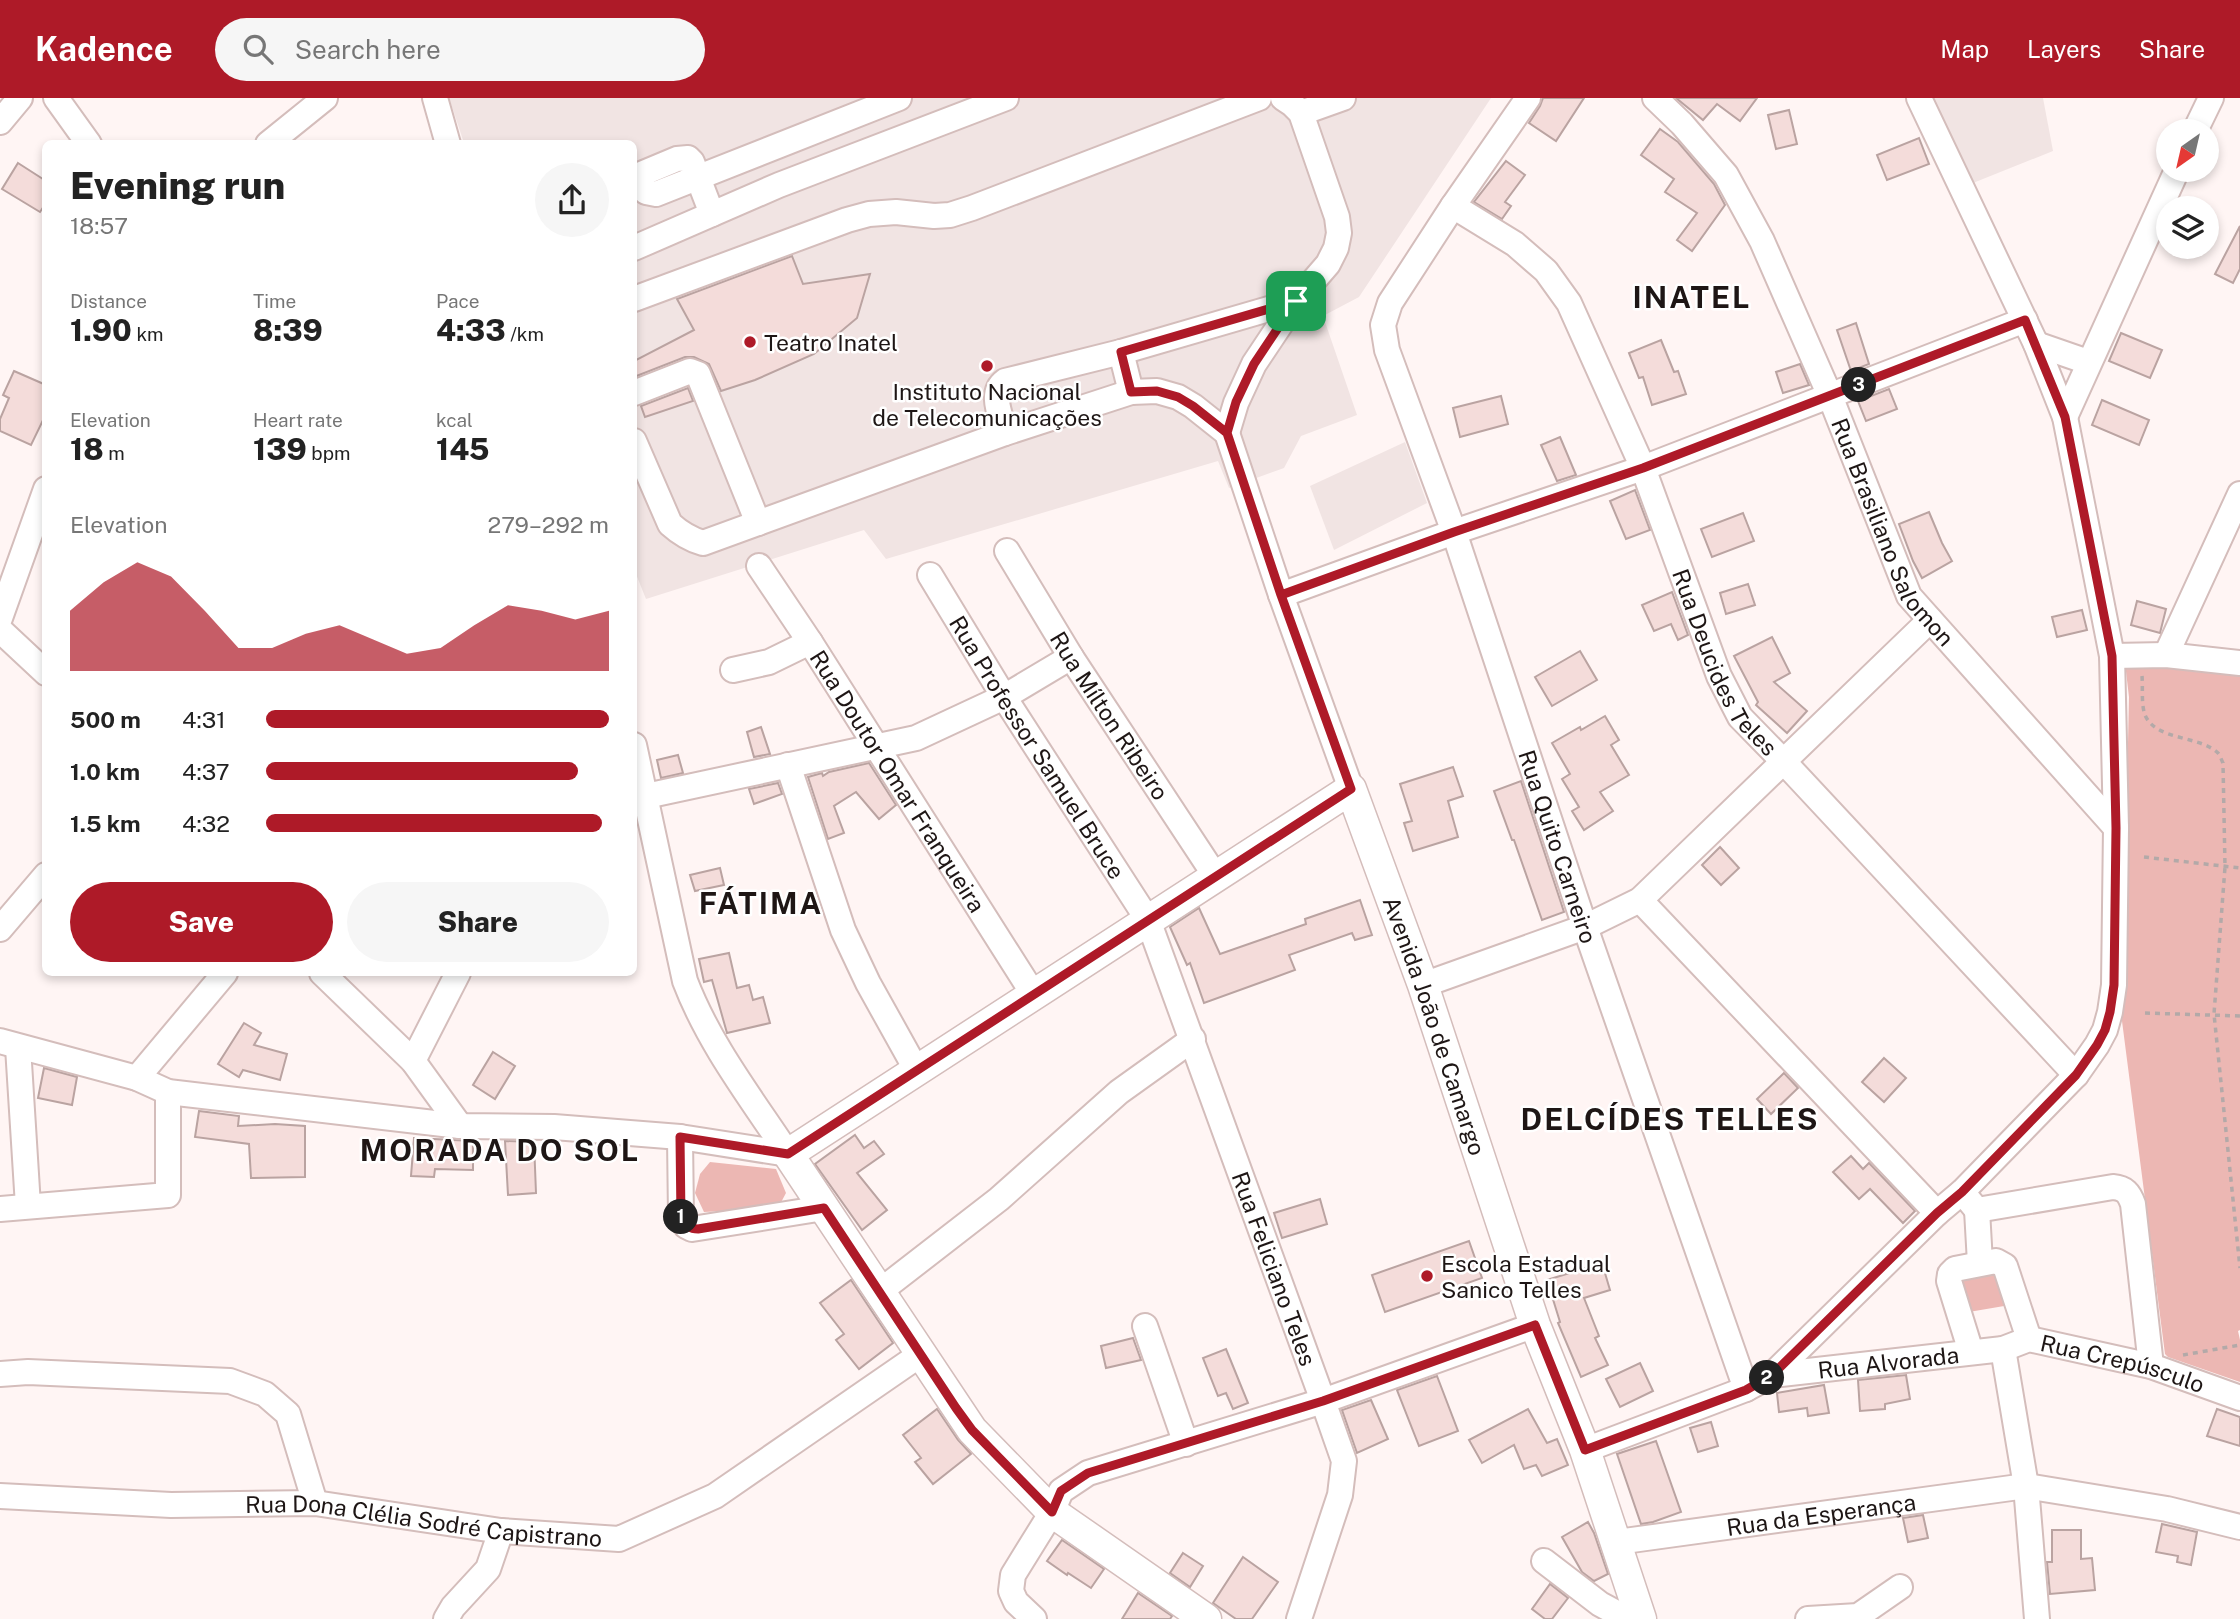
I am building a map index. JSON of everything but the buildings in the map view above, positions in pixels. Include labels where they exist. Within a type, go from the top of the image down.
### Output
[{"type":"main road","points":[[1206,1619],[1052,1512],[972,1430],[788,1154],[1351,789]]},
{"type":"main road","name":"Avenida João de Camargo","points":[[1351,789],[1423,985],[1535,1325],[1585,1450],[1641,1619]]},
{"type":"street","points":[[0,122],[20,98]]},
{"type":"street","points":[[56,98],[86,140]]},
{"type":"street","points":[[273,140],[325,98]]},
{"type":"street","points":[[435,98],[447,140]]},
{"type":"street","points":[[698,178],[899,98]]},
{"type":"street","points":[[637,247],[956,107],[1006,98]]},
{"type":"street","points":[[637,298],[858,217],[897,212],[950,215],[972,208],[1259,98]]},
{"type":"street","points":[[637,448],[670,523],[691,540],[703,543],[1005,433],[1131,392],[1157,391],[1178,397],[1227,433],[1236,402],[1254,364],[1296,301],[1328,264],[1336,248],[1339,233],[1337,217],[1292,106],[1343,98]]},
{"type":"street","points":[[1453,206],[1528,98]]},
{"type":"street","name":"Rua Brasiliano Salomon","points":[[1655,98],[1682,124],[1726,175],[1762,241],[1830,396],[1909,596],[2116,828]]},
{"type":"street","points":[[1919,98],[2036,344],[2065,417],[2112,656],[2116,828],[2114,985],[2110,1012],[2097,1045],[2076,1075],[1970,1201],[1980,1264]]},
{"type":"street","points":[[2201,119],[2211,98]]},
{"type":"street","points":[[637,175],[684,157],[692,162],[712,214]]},
{"type":"street","points":[[2065,417],[2171,182]]},
{"type":"street","name":"Rua Quito Carneiro","points":[[1453,206],[1390,303],[1383,325],[1387,350],[1454,532],[1585,928],[1746,1390]]},
{"type":"street","name":"Rua Deucides Teles","points":[[1453,206],[1515,244],[1546,271],[1569,303],[1643,468],[1719,676],[1740,718],[2076,1075]]},
{"type":"street","points":[[1005,433],[996,392],[1005,381],[1121,352],[1296,301]]},
{"type":"street","points":[[1281,595],[1454,532],[1643,468],[2025,320]]},
{"type":"street","points":[[2036,344],[2088,362]]},
{"type":"street","points":[[1121,352],[1131,392]]},
{"type":"street","points":[[637,392],[690,371],[698,374],[758,523]]},
{"type":"street","name":"Avenida João de Camargo","points":[[1227,433],[1281,595],[1351,789]]},
{"type":"street","points":[[2166,655],[2240,494]]},
{"type":"street","points":[[0,618],[42,500]]},
{"type":"street","name":"Rua Mílton Ribeiro","points":[[1007,551],[1071,657],[1216,877]]},
{"type":"street","name":"Rua Doutor Omar Franqueira","points":[[759,566],[1034,995]]},
{"type":"street","name":"Rua Professor Samuel Bruce","points":[[930,575],[1004,697],[1148,920]]},
{"type":"street","points":[[1423,985],[1585,928],[1640,900],[1930,620]]},
{"type":"street","points":[[0,630],[42,669]]},
{"type":"street","points":[[733,670],[769,662],[810,642]]},
{"type":"street","points":[[2112,656],[2166,655],[2240,663]]},
{"type":"street","points":[[640,789],[788,765],[916,738],[1004,697],[1071,657]]},
{"type":"street","points":[[788,765],[843,930],[868,983],[917,1071]]},
{"type":"street","points":[[637,767],[688,990],[711,1038],[788,1154]]},
{"type":"street","points":[[0,929],[42,880]]},
{"type":"street","points":[[1640,900],[1937,1213]]},
{"type":"street","name":"Rua Feliciano Teles","points":[[1148,920],[1344,1461],[1340,1496],[1299,1619]]},
{"type":"street","points":[[137,1077],[222,976]]},
{"type":"street","points":[[325,976],[413,1061],[460,1126]]},
{"type":"street","points":[[413,1061],[456,976]]},
{"type":"street","points":[[879,1293],[999,1199],[1119,1092],[1193,1039]]},
{"type":"street","points":[[29,1206],[9,1044],[137,1077],[168,1092],[460,1126],[554,1127],[680,1137],[788,1154]]},
{"type":"street","points":[[0,1209],[168,1195],[168,1092]]},
{"type":"street","points":[[680,1137],[681,1218],[686,1226],[692,1229],[824,1208]]},
{"type":"street","points":[[1585,1450],[1746,1390],[1772,1375],[1937,1213],[1970,1201],[2113,1187],[2124,1190],[2133,1204],[2151,1366]]},
{"type":"street","points":[[1972,1352],[1950,1281],[1950,1275],[1955,1269],[1996,1261],[2005,1266],[2029,1339]]},
{"type":"street","points":[[1034,1619],[1016,1602],[1011,1591],[1013,1575],[1052,1512],[1061,1491],[1088,1473],[1323,1401],[1535,1325]]},
{"type":"street","points":[[1146,1326],[1186,1444]]},
{"type":"street","name":"Rua Crepúsculo","points":[[2003,1349],[2029,1339],[2151,1366],[2240,1398]]},
{"type":"street","points":[[2003,1349],[2026,1486],[2037,1619]]},
{"type":"street","name":"Rua Alvorada","points":[[1772,1375],[2003,1349]]},
{"type":"street","name":"Rua Dona Clélia Sodré Capistrano","points":[[0,1496],[171,1505],[315,1503],[501,1531],[619,1539],[715,1496],[921,1354]]},
{"type":"street","points":[[0,1374],[28,1372],[230,1381],[265,1394],[288,1414],[315,1503]]},
{"type":"street","name":"Rua da Esperança","points":[[1617,1542],[2026,1486],[2167,1509],[2240,1527]]},
{"type":"street","points":[[446,1619],[453,1607],[488,1569],[501,1531]]},
{"type":"street","points":[[1544,1561],[1600,1604],[1628,1619]]},
{"type":"street","points":[[1808,1619],[1859,1618],[1900,1587]]},
{"type":"path","points":[[2141,654],[2144,711],[2151,724],[2218,753],[2223,763],[2225,867],[2214,1014],[2240,1268]]},
{"type":"path","points":[[2144,857],[2240,868]]},
{"type":"path","points":[[2145,1013],[2240,1016]]},
{"type":"path","points":[[2151,1366],[2168,1357],[2240,1345]]},
{"type":"shaded area","name":"Instituto Nacional de Telecomunicações","points":[[449,98],[1491,98],[1359,297],[1323,316],[1357,415],[1301,436],[1284,468],[1229,488],[1218,461],[886,559],[864,530],[646,599],[637,576],[637,140],[463,140]]},
{"type":"shaded area","points":[[1932,98],[2043,98],[2053,151],[1973,183]]},
{"type":"shaded area","points":[[1405,442],[1427,503],[1334,550],[1310,486]]},
{"type":"shaded area","points":[[2125,663],[2240,664],[2240,1382],[2165,1354],[2122,1021],[2129,697]]},
{"type":"shaded area","points":[[710,1162],[776,1169],[786,1193],[778,1208],[704,1212],[695,1193],[700,1174]]},
{"type":"shaded area","points":[[2004,1272],[2010,1305],[1963,1313],[1957,1280]]},
{"type":"place","name":"Teatro Inatel","points":[[750,342]]},
{"type":"place","name":"Instituto Nacional de Telecomunicações","points":[[987,366]]},
{"type":"place","name":"Escola Estadual Sanico Telles","points":[[1427,1276]]},
{"type":"district","name":"INATEL","points":[[1692,297]]},
{"type":"district","name":"FÁTIMA","points":[[761,903]]},
{"type":"district","name":"DELCÍDES TELLES","points":[[1670,1119]]},
{"type":"district","name":"MORADA DO SOL","points":[[500,1150]]},
{"type":"route","points":[[1296,301],[1121,352],[1131,392],[1157,391],[1178,397],[1227,433],[1254,514],[1281,595],[1454,532],[1643,468],[2025,320],[2065,417],[2112,656],[2116,828],[2114,985],[2110,1012],[2097,1045],[2076,1075],[1962,1192],[1937,1213],[1772,1375],[1746,1390],[1585,1450],[1535,1325],[1323,1401],[1088,1473],[1061,1491],[1052,1512],[972,1430],[824,1208],[698,1229],[686,1226],[681,1218],[680,1137],[788,1154],[1351,789],[1281,595],[1227,433],[1236,402],[1254,364],[1296,301]]}]
